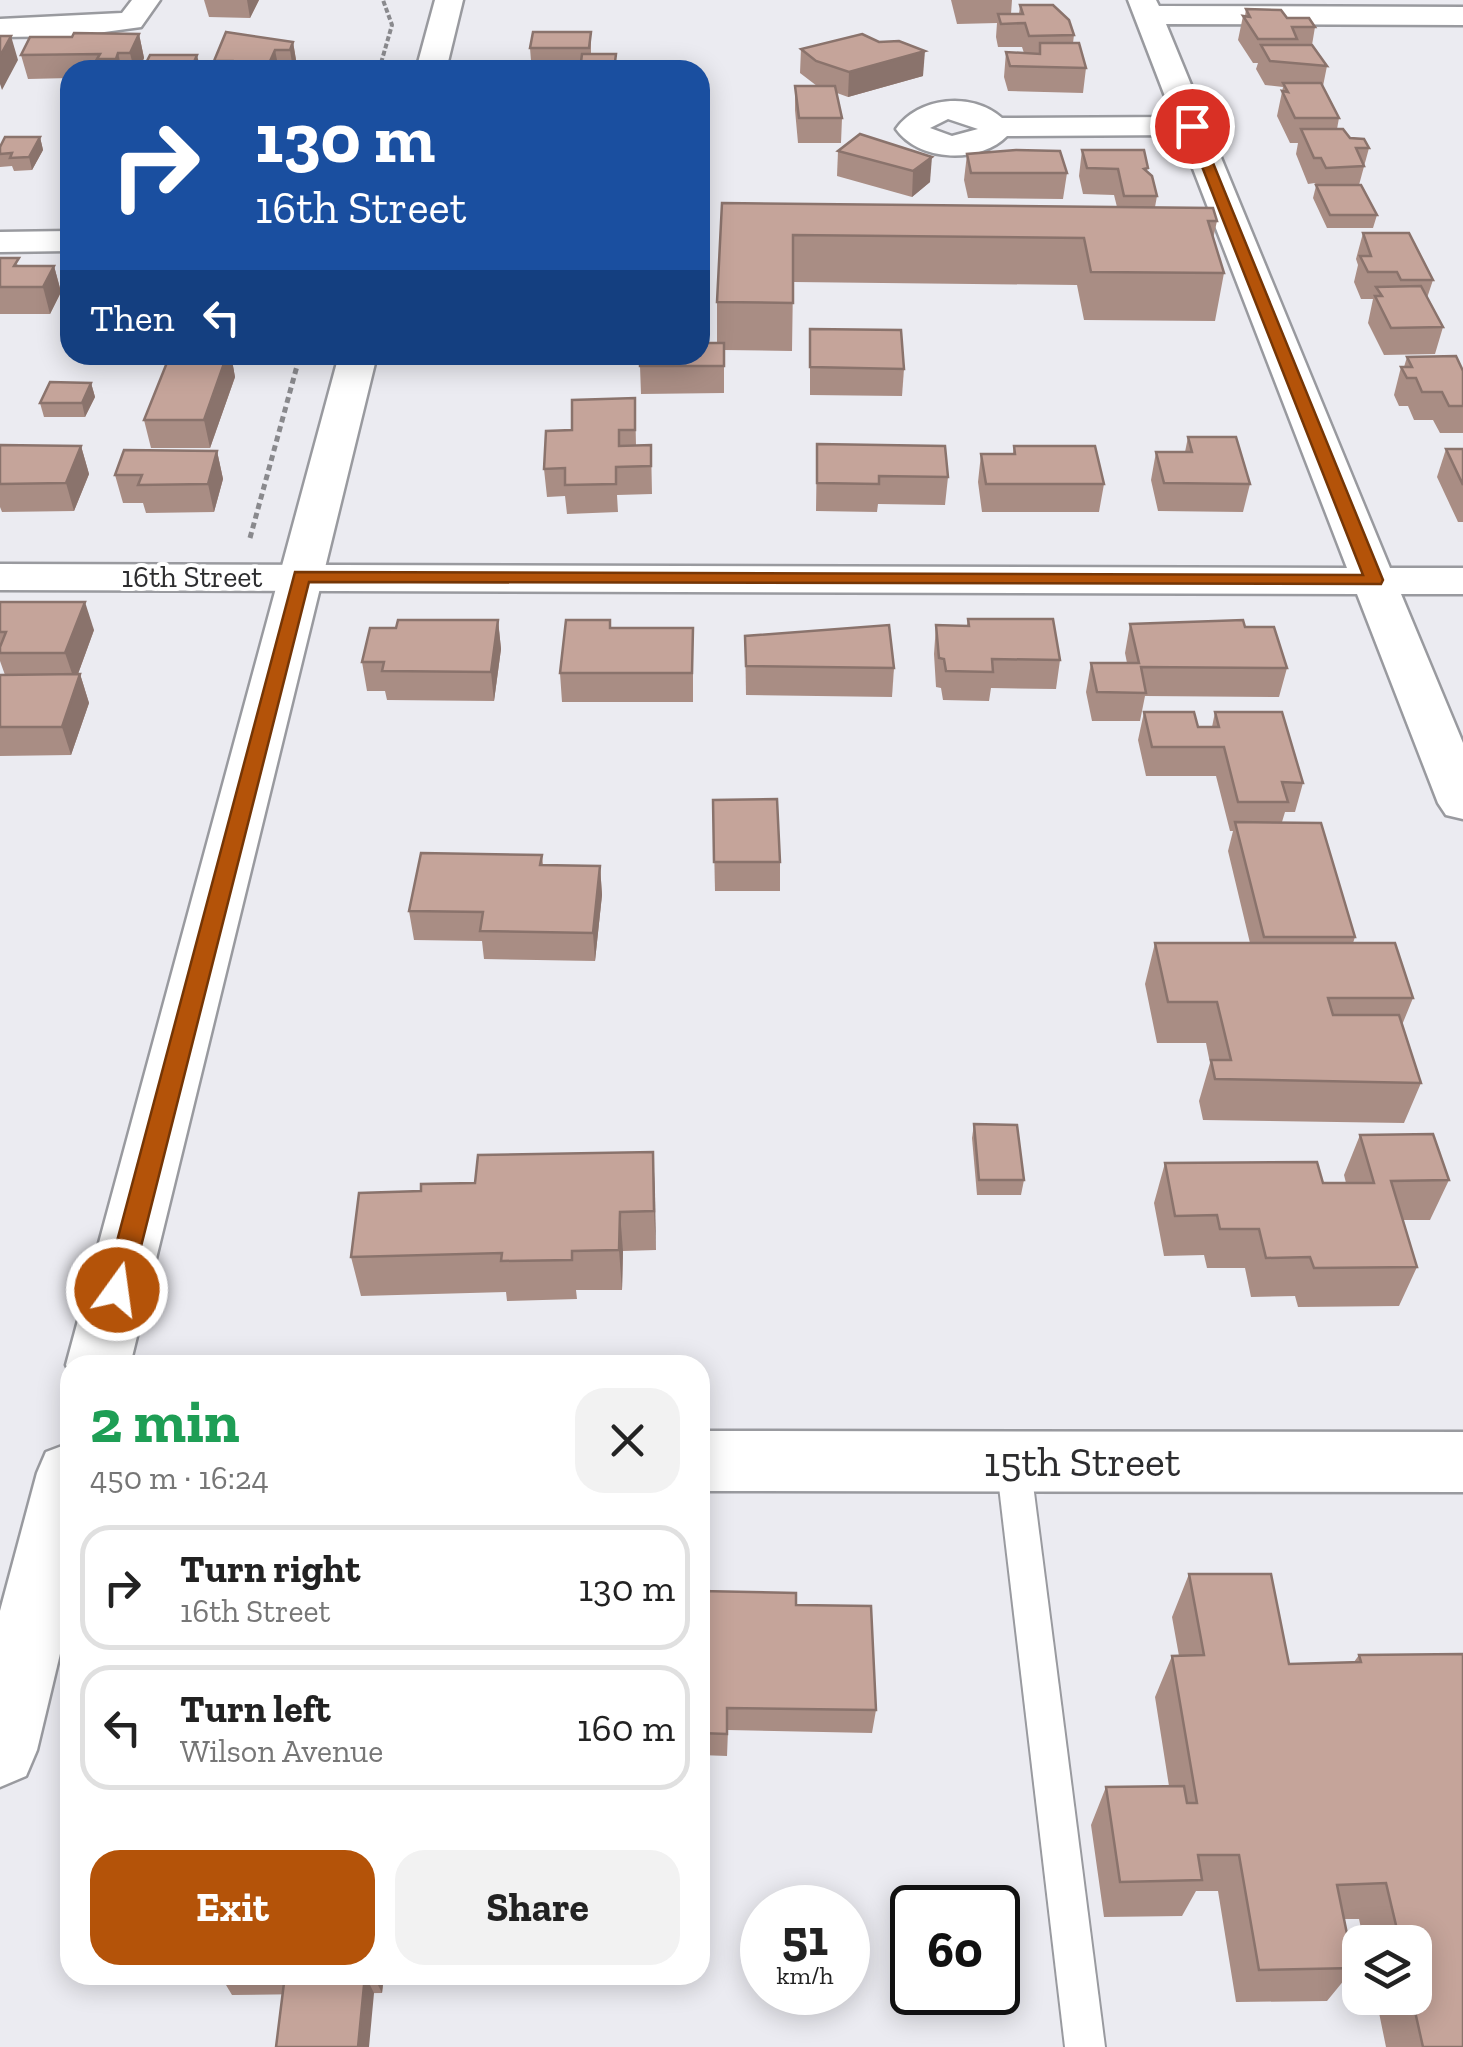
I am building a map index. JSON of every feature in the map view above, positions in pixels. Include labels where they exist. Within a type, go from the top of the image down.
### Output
[{"type":"street","points":[[434,60],[449,0]]},
{"type":"street","points":[[1463,16],[1145,8],[1463,802]]},
{"type":"street","points":[[0,28],[94,26],[139,10]]},
{"type":"street","points":[[994,127],[1192,126]]},
{"type":"street","points":[[0,242],[60,241]]},
{"type":"street","points":[[101,1355],[355,365]]},
{"type":"street","name":"16th Street","points":[[0,578],[1463,580]]},
{"type":"street","name":"15th Street","points":[[710,1460],[1463,1462]]},
{"type":"street","points":[[0,1750],[60,1513]]},
{"type":"lane","points":[[1013,1461],[1084,2047]]},
{"type":"path","points":[[382,60],[392,25],[383,0]]},
{"type":"path","points":[[249,544],[297,365]]},
{"type":"building","points":[[1020,5],[1053,5],[1069,20],[1074,35],[1029,36],[1025,23],[1001,24],[998,14],[1023,14]]},
{"type":"building","points":[[1246,9],[1281,10],[1287,18],[1309,18],[1315,27],[1292,27],[1297,39],[1258,39],[1243,16],[1250,17]]},
{"type":"building","points":[[226,32],[293,42],[290,50],[275,50],[271,60],[214,60]]},
{"type":"building","points":[[533,32],[591,32],[589,48],[530,48]]},
{"type":"building","points":[[74,33],[139,34],[130,53],[118,53],[116,59],[97,59],[100,54],[21,55],[30,37],[72,37]]},
{"type":"building","points":[[862,34],[879,42],[899,41],[925,51],[849,72],[816,61],[801,49]]},
{"type":"building","points":[[0,36],[11,36],[0,56]]},
{"type":"building","points":[[1040,43],[1079,43],[1086,68],[1010,66],[1006,52],[1040,54]]},
{"type":"building","points":[[1261,45],[1312,45],[1327,66],[1270,61]]},
{"type":"building","points":[[582,54],[616,54],[615,60],[581,60]]},
{"type":"building","points":[[150,55],[197,55],[195,60],[148,60]]},
{"type":"building","points":[[1283,83],[1321,83],[1339,118],[1295,118],[1282,91],[1288,92]]},
{"type":"building","points":[[795,86],[835,86],[842,118],[799,118]]},
{"type":"building","points":[[1301,129],[1343,129],[1350,138],[1364,139],[1369,148],[1356,148],[1364,166],[1326,168],[1321,158],[1314,158]]},
{"type":"building","points":[[860,134],[932,157],[913,171],[838,151]]},
{"type":"building","points":[[5,137],[40,137],[29,157],[10,158],[12,153],[0,154]]},
{"type":"building","points":[[1082,150],[1144,150],[1148,168],[1144,169],[1152,176],[1157,196],[1124,196],[1118,169],[1087,168]]},
{"type":"building","points":[[1060,151],[1067,173],[971,173],[967,154]]},
{"type":"building","points":[[1316,185],[1361,185],[1377,215],[1330,215]]},
{"type":"building","points":[[722,203],[1213,208],[1217,221],[1208,221],[1224,273],[1091,272],[1084,238],[793,235],[793,303],[717,302]]},
{"type":"building","points":[[1363,233],[1409,233],[1433,280],[1401,280],[1397,272],[1368,272],[1360,256],[1371,256]]},
{"type":"building","points":[[0,258],[19,258],[14,266],[54,266],[43,287],[0,287]]},
{"type":"building","points":[[1421,286],[1443,327],[1391,328],[1375,296],[1382,296],[1376,287]]},
{"type":"building","points":[[810,329],[901,330],[904,369],[810,367]]},
{"type":"building","points":[[710,343],[724,343],[724,366],[640,366],[710,365]]},
{"type":"building","points":[[1456,356],[1463,371],[1463,406],[1449,406],[1442,392],[1422,392],[1416,378],[1407,378],[1401,367],[1412,367],[1407,357]]},
{"type":"building","points":[[166,365],[223,365],[204,420],[144,420]]},
{"type":"building","points":[[50,382],[91,383],[82,403],[40,403]]},
{"type":"building","points":[[635,398],[635,430],[619,430],[619,446],[651,445],[651,466],[616,467],[616,484],[565,485],[565,468],[544,469],[546,431],[572,430],[572,400]]},
{"type":"building","points":[[1188,437],[1236,437],[1250,484],[1164,483],[1156,452],[1192,452]]},
{"type":"building","points":[[817,444],[945,446],[948,477],[879,476],[879,484],[817,483]]},
{"type":"building","points":[[0,445],[81,446],[66,483],[0,484]]},
{"type":"building","points":[[1014,446],[1095,446],[1104,484],[986,484],[981,454],[1015,454]]},
{"type":"building","points":[[1446,449],[1463,449],[1463,485]]},
{"type":"building","points":[[124,450],[217,451],[208,484],[138,485],[142,475],[115,475]]},
{"type":"building","points":[[0,602],[85,602],[65,653],[0,653],[6,632],[0,632]]},
{"type":"building","points":[[968,619],[1053,619],[1060,660],[992,659],[993,672],[946,671],[944,659],[939,658],[936,625],[969,626]]},
{"type":"building","points":[[398,620],[498,620],[491,672],[382,671],[384,662],[362,662],[370,628],[396,628]]},
{"type":"building","points":[[566,620],[610,620],[610,628],[693,628],[692,673],[560,673]]},
{"type":"building","points":[[1243,620],[1245,627],[1274,627],[1287,668],[1141,667],[1146,693],[1097,692],[1091,663],[1139,663],[1130,624]]},
{"type":"building","points":[[889,625],[894,668],[746,666],[745,636]]},
{"type":"building","points":[[80,674],[62,727],[0,727],[0,675]]},
{"type":"building","points":[[1144,712],[1194,712],[1198,727],[1219,727],[1215,712],[1282,712],[1303,783],[1282,782],[1288,802],[1238,802],[1224,747],[1152,747]]},
{"type":"building","points":[[777,799],[780,862],[714,862],[713,800]]},
{"type":"building","points":[[1235,822],[1321,823],[1355,937],[1264,937]]},
{"type":"building","points":[[421,853],[542,855],[540,865],[600,866],[593,933],[480,931],[483,912],[409,911]]},
{"type":"building","points":[[1155,943],[1395,943],[1413,998],[1328,998],[1333,1015],[1399,1015],[1421,1083],[1215,1079],[1211,1060],[1231,1060],[1217,1002],[1168,1002]]},
{"type":"building","points":[[974,1124],[1017,1125],[1024,1180],[979,1180]]},
{"type":"building","points":[[1433,1134],[1449,1180],[1391,1181],[1417,1267],[1314,1268],[1310,1257],[1266,1258],[1259,1229],[1220,1229],[1217,1215],[1175,1216],[1165,1163],[1317,1162],[1323,1183],[1374,1183],[1360,1135]]},
{"type":"building","points":[[653,1152],[654,1211],[620,1212],[619,1250],[572,1251],[572,1260],[501,1261],[502,1253],[351,1257],[359,1193],[421,1191],[421,1184],[475,1183],[478,1155]]},
{"type":"building","points":[[1189,1574],[1271,1574],[1289,1664],[1361,1662],[1359,1655],[1463,1654],[1463,2047],[1423,2047],[1416,2015],[1432,2015],[1432,1925],[1396,1925],[1386,1883],[1337,1885],[1345,1925],[1342,1925],[1342,1968],[1259,1970],[1239,1855],[1198,1855],[1202,1880],[1120,1882],[1106,1787],[1184,1786],[1187,1803],[1197,1803],[1172,1656],[1204,1655]]},
{"type":"building","points":[[710,1591],[796,1593],[796,1605],[871,1606],[876,1710],[727,1708],[727,1734],[710,1733]]},
{"type":"building","points":[[284,1985],[364,1985],[358,2047],[276,2047]]},
{"type":"route","points":[[117,1290],[301,576],[1374,580],[1192,126]]}]
